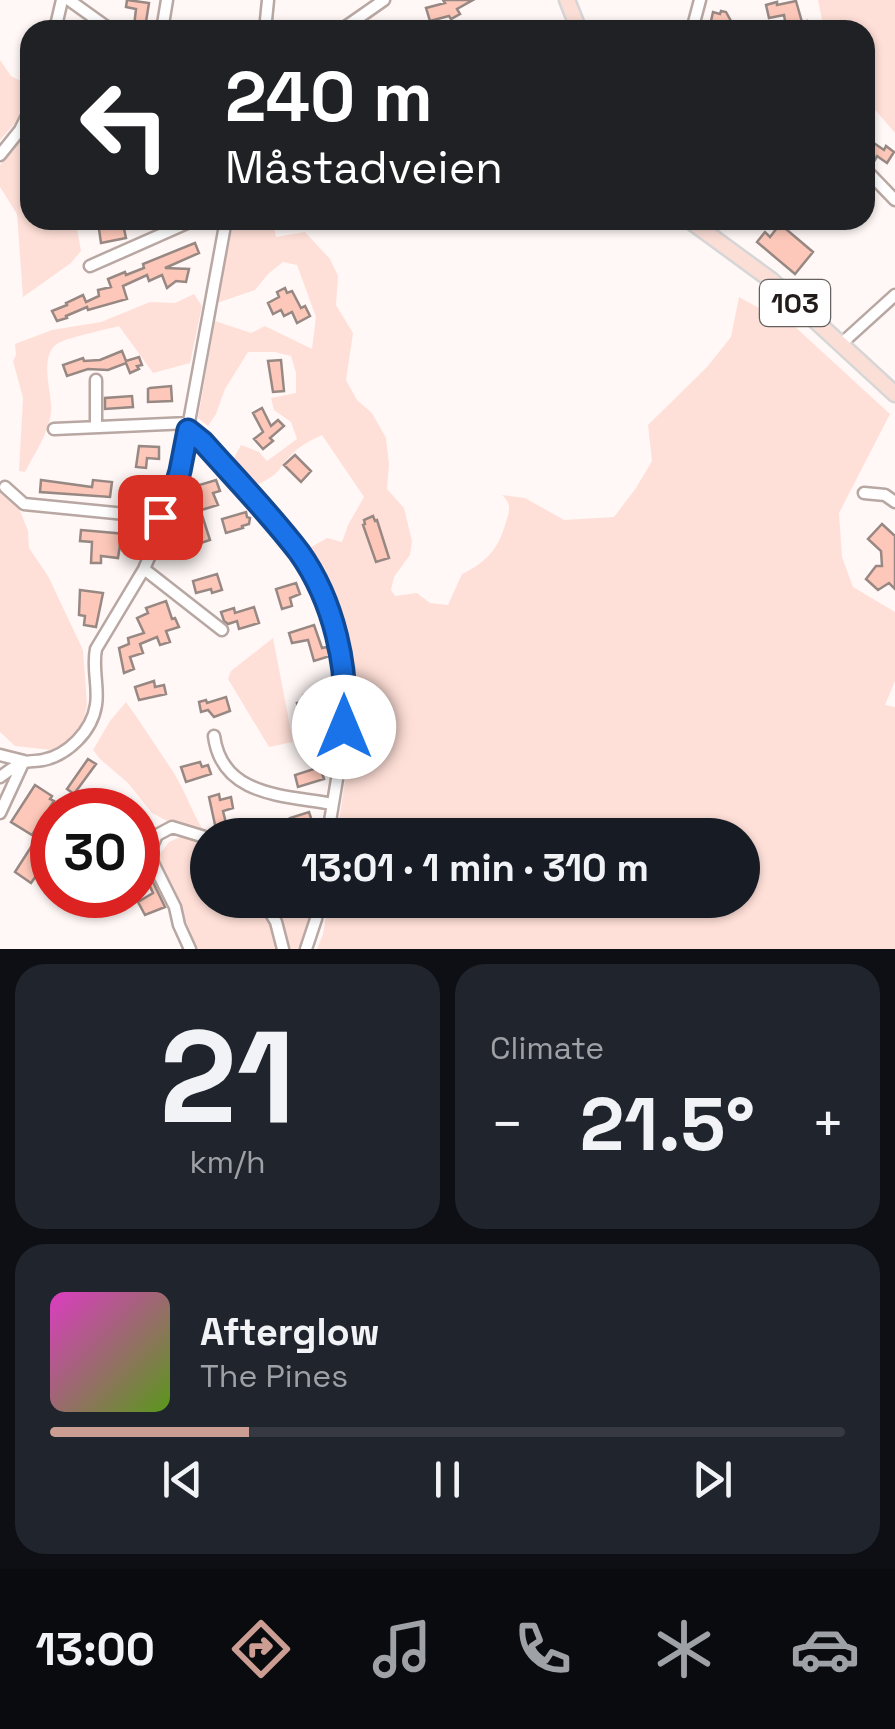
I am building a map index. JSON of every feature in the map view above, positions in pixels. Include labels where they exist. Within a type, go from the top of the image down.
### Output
[{"type":"main road","name":"103","points":[[703,230],[756,268],[895,394]]},
{"type":"street","points":[[66,0],[96,20]]},
{"type":"street","points":[[355,20],[384,0]]},
{"type":"street","points":[[0,155],[20,130]]},
{"type":"street","points":[[875,179],[895,200]]},
{"type":"street","points":[[90,266],[171,230]]},
{"type":"street","points":[[0,756],[43,760],[63,752],[86,730],[96,706],[96,650],[144,569],[166,518],[180,471],[224,230]]},
{"type":"street","points":[[841,344],[895,294]]},
{"type":"street","points":[[96,380],[96,427]]},
{"type":"street","points":[[54,429],[188,427],[300,555],[321,593],[336,634],[346,689],[342,750],[330,818]]},
{"type":"street","points":[[5,487],[24,504],[166,518]]},
{"type":"street","points":[[864,493],[885,495],[895,502]]},
{"type":"street","points":[[144,569],[222,630]]},
{"type":"street","points":[[214,736],[223,764],[244,784],[332,804]]},
{"type":"street","points":[[0,778],[24,761]]},
{"type":"street","points":[[0,812],[24,761]]},
{"type":"street","points":[[190,832],[172,827],[157,835],[150,850],[190,949]]},
{"type":"street","points":[[274,918],[282,949]]},
{"type":"street","points":[[306,949],[316,918]]},
{"type":"shaded area","points":[[818,0],[895,0],[895,133],[875,110],[875,20],[822,20]]},
{"type":"shaded area","points":[[0,60],[11,76],[20,81],[20,113],[0,140]]},
{"type":"shaded area","points":[[20,142],[20,230],[77,230],[81,251],[71,263],[23,297],[17,214],[0,187],[0,165]]},
{"type":"shaded area","points":[[232,230],[275,230],[276,237],[305,232],[330,259],[338,276],[336,305],[353,333],[346,380],[386,438],[387,489],[404,508],[412,541],[410,555],[394,577],[391,590],[395,596],[417,593],[430,603],[448,605],[462,574],[484,560],[499,542],[509,509],[502,495],[525,498],[564,520],[614,517],[652,461],[648,425],[707,367],[731,337],[739,297],[770,314],[780,313],[890,414],[839,513],[842,557],[853,587],[895,612],[895,681],[885,705],[895,707],[895,949],[317,949],[326,918],[760,918],[760,818],[340,818],[352,726],[351,670],[337,617],[306,550],[327,538],[342,542],[364,497],[322,435],[299,448],[275,474],[259,484],[245,476],[233,460],[241,445],[259,452],[267,461],[297,439],[291,422],[274,410],[271,398],[296,393],[291,356],[248,352],[208,426],[198,418],[215,321],[251,333],[265,326],[312,349],[316,317],[297,265],[283,262],[255,290],[217,303]]},
{"type":"shaded area","points":[[194,294],[202,306],[190,363],[153,373],[119,326],[77,336],[51,350],[47,367],[49,421],[25,472],[19,471],[23,398],[13,361],[15,344],[52,330],[101,322],[150,302],[175,303]]},
{"type":"shaded area","points":[[0,489],[19,508],[28,531],[29,548],[48,576],[83,650],[87,705],[84,718],[74,738],[51,750],[15,746],[0,732]]},
{"type":"shaded area","points":[[273,638],[293,742],[269,747],[228,679],[231,671]]},
{"type":"shaded area","points":[[126,702],[176,777],[197,818],[190,818],[190,826],[160,817],[160,788],[132,788],[93,750]]},
{"type":"shaded area","points":[[190,833],[190,918],[309,918],[300,949],[195,949],[160,864],[160,853],[169,842]]},
{"type":"building","points":[[127,0],[149,3],[146,20],[135,20],[136,9],[126,7]]},
{"type":"building","points":[[443,0],[473,0],[457,9],[460,14],[451,19],[449,16],[430,20],[426,8],[445,3]]},
{"type":"building","points":[[796,1],[801,20],[785,20],[784,15],[769,18],[766,5]]},
{"type":"building","points":[[713,12],[726,12],[730,20],[711,20]]},
{"type":"building","points":[[875,144],[894,152],[887,163],[877,156],[875,160]]},
{"type":"building","points":[[99,230],[124,230],[126,238],[101,243]]},
{"type":"building","points":[[775,230],[787,230],[813,252],[795,274],[757,242],[765,232],[770,237]]},
{"type":"building","points":[[195,243],[199,253],[165,268],[189,269],[186,282],[176,281],[167,288],[162,275],[149,281],[147,275],[123,286],[127,299],[88,310],[87,307],[57,321],[52,311],[83,295],[86,302],[99,296],[98,290],[111,287],[108,279],[144,268],[143,264]]},
{"type":"building","points":[[285,288],[287,293],[292,291],[310,316],[297,323],[292,312],[284,316],[281,310],[273,314],[268,303]]},
{"type":"building","points":[[122,351],[126,361],[139,357],[139,369],[130,373],[126,363],[67,376],[63,365],[83,358],[100,360]]},
{"type":"building","points":[[281,360],[284,391],[273,392],[268,361]]},
{"type":"building","points":[[171,386],[172,401],[148,402],[148,389]]},
{"type":"building","points":[[132,396],[133,407],[105,409],[105,398]]},
{"type":"building","points":[[262,408],[271,426],[278,420],[284,426],[263,449],[254,439],[263,432],[253,413]]},
{"type":"building","points":[[139,446],[159,447],[159,459],[147,458],[146,468],[136,467]]},
{"type":"building","points":[[295,455],[311,471],[301,482],[284,465]]},
{"type":"building","points":[[41,480],[92,487],[93,480],[112,482],[110,497],[40,492]]},
{"type":"building","points":[[216,480],[220,491],[213,493],[218,505],[198,511],[202,502],[196,486]]},
{"type":"building","points":[[201,512],[210,540],[198,544],[194,532],[182,536],[179,526],[183,525],[181,520]]},
{"type":"building","points":[[246,512],[249,524],[226,533],[222,519]]},
{"type":"building","points":[[373,516],[389,558],[376,562],[363,525],[364,520]]},
{"type":"building","points":[[882,524],[895,536],[895,589],[889,583],[878,590],[866,579],[876,566],[882,566],[881,551],[868,539]]},
{"type":"building","points":[[81,530],[137,535],[135,547],[120,545],[118,558],[101,556],[101,563],[91,563],[92,542],[80,541]]},
{"type":"building","points":[[217,574],[222,590],[196,593],[193,581]]},
{"type":"building","points":[[296,583],[300,594],[290,598],[292,606],[282,609],[276,589]]},
{"type":"building","points":[[80,590],[103,593],[96,627],[84,625],[85,616],[79,615]]},
{"type":"building","points":[[166,601],[179,627],[166,631],[170,642],[160,645],[157,637],[140,644],[143,653],[130,657],[134,669],[124,673],[119,648],[129,644],[128,638],[144,633],[137,618],[148,613],[146,608]]},
{"type":"building","points":[[254,607],[259,623],[239,629],[237,621],[224,621],[221,612],[234,608],[235,613]]},
{"type":"building","points":[[314,625],[322,648],[327,647],[330,656],[314,661],[308,640],[292,643],[289,633]]},
{"type":"building","points":[[154,681],[155,687],[164,685],[166,694],[139,700],[135,687]]},
{"type":"building","points":[[314,692],[316,697],[324,695],[327,705],[300,713],[297,703]]},
{"type":"building","points":[[226,697],[230,711],[214,717],[208,710],[201,712],[199,702]]},
{"type":"building","points":[[88,759],[96,764],[78,788],[68,788]]},
{"type":"building","points":[[200,762],[202,767],[208,765],[211,774],[186,782],[181,767]]},
{"type":"building","points":[[320,767],[324,779],[298,787],[295,775]]},
{"type":"building","points":[[30,793],[30,834],[11,822]]},
{"type":"building","points":[[209,797],[231,797],[233,808],[223,811],[225,818],[214,818]]},
{"type":"building","points":[[309,812],[311,818],[290,818]]},
{"type":"building","points":[[30,849],[30,882],[15,872]]},
{"type":"route","points":[[160,517],[166,518],[188,430],[277,526],[300,555],[321,593],[342,661],[346,689],[344,727]]}]
